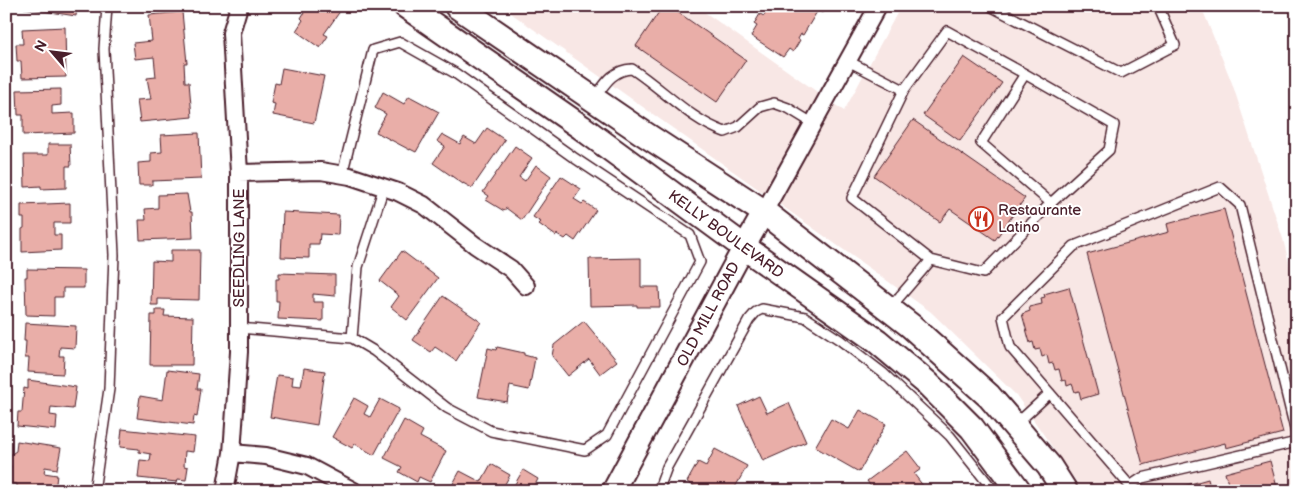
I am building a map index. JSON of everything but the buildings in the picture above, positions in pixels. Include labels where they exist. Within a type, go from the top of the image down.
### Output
[{"type":"main road","name":"KELLY BOULEVARD","points":[[406,6],[581,127],[744,247],[877,341],[927,383],[972,428],[1019,491]]},
{"type":"main road","points":[[457,6],[764,212],[911,326],[989,396],[1049,466],[1065,491]]},
{"type":"street","name":"SEEDLING LANE","points":[[225,491],[232,453],[239,328],[239,173],[231,34],[239,6]]},
{"type":"street","name":"OLD MILL ROAD","points":[[613,491],[744,247],[878,6]]},
{"type":"street","points":[[239,173],[322,171],[398,192],[424,205],[475,245],[510,269],[526,286]]},
{"type":"street","points":[[232,453],[266,456],[307,466],[354,491]]},
{"type":"lane","points":[[94,491],[109,389],[114,255],[104,49],[108,6]]},
{"type":"lane","points":[[990,6],[1122,74],[1175,45],[1158,6]]},
{"type":"lane","points":[[946,31],[1114,125],[1109,150],[1051,203],[983,273],[931,260],[852,198],[904,90],[946,31]]},
{"type":"lane","points":[[239,328],[352,338],[374,351],[447,408],[490,431],[585,450],[607,435],[700,262],[690,235],[573,157],[456,74],[400,42],[373,50],[342,175]]},
{"type":"lane","points":[[848,61],[904,90]]},
{"type":"lane","points":[[594,99],[611,77],[621,70],[632,69],[713,128],[725,132],[738,127],[760,107],[774,103],[788,108],[814,124]]},
{"type":"lane","points":[[1024,74],[981,143],[1051,203]]},
{"type":"lane","points":[[352,338],[358,268],[384,187]]},
{"type":"lane","points":[[1297,437],[1240,205],[1220,187],[1074,246],[1003,317],[1010,347],[1131,488],[1142,478],[1297,442]]},
{"type":"lane","points":[[889,309],[931,260]]},
{"type":"lane","points":[[662,491],[660,486],[667,467],[749,320],[756,312],[762,309],[805,317],[883,372],[950,436],[994,491]]},
{"type":"lane","points":[[1014,425],[1050,393]]},
{"type":"shaded area","points":[[501,6],[696,6],[844,111],[901,6],[1201,6],[1232,83],[1283,239],[1297,296],[1297,491],[1083,491],[1016,395],[931,312]]},
{"type":"place","name":"Restaurante Latino","points":[[981,219]]}]
